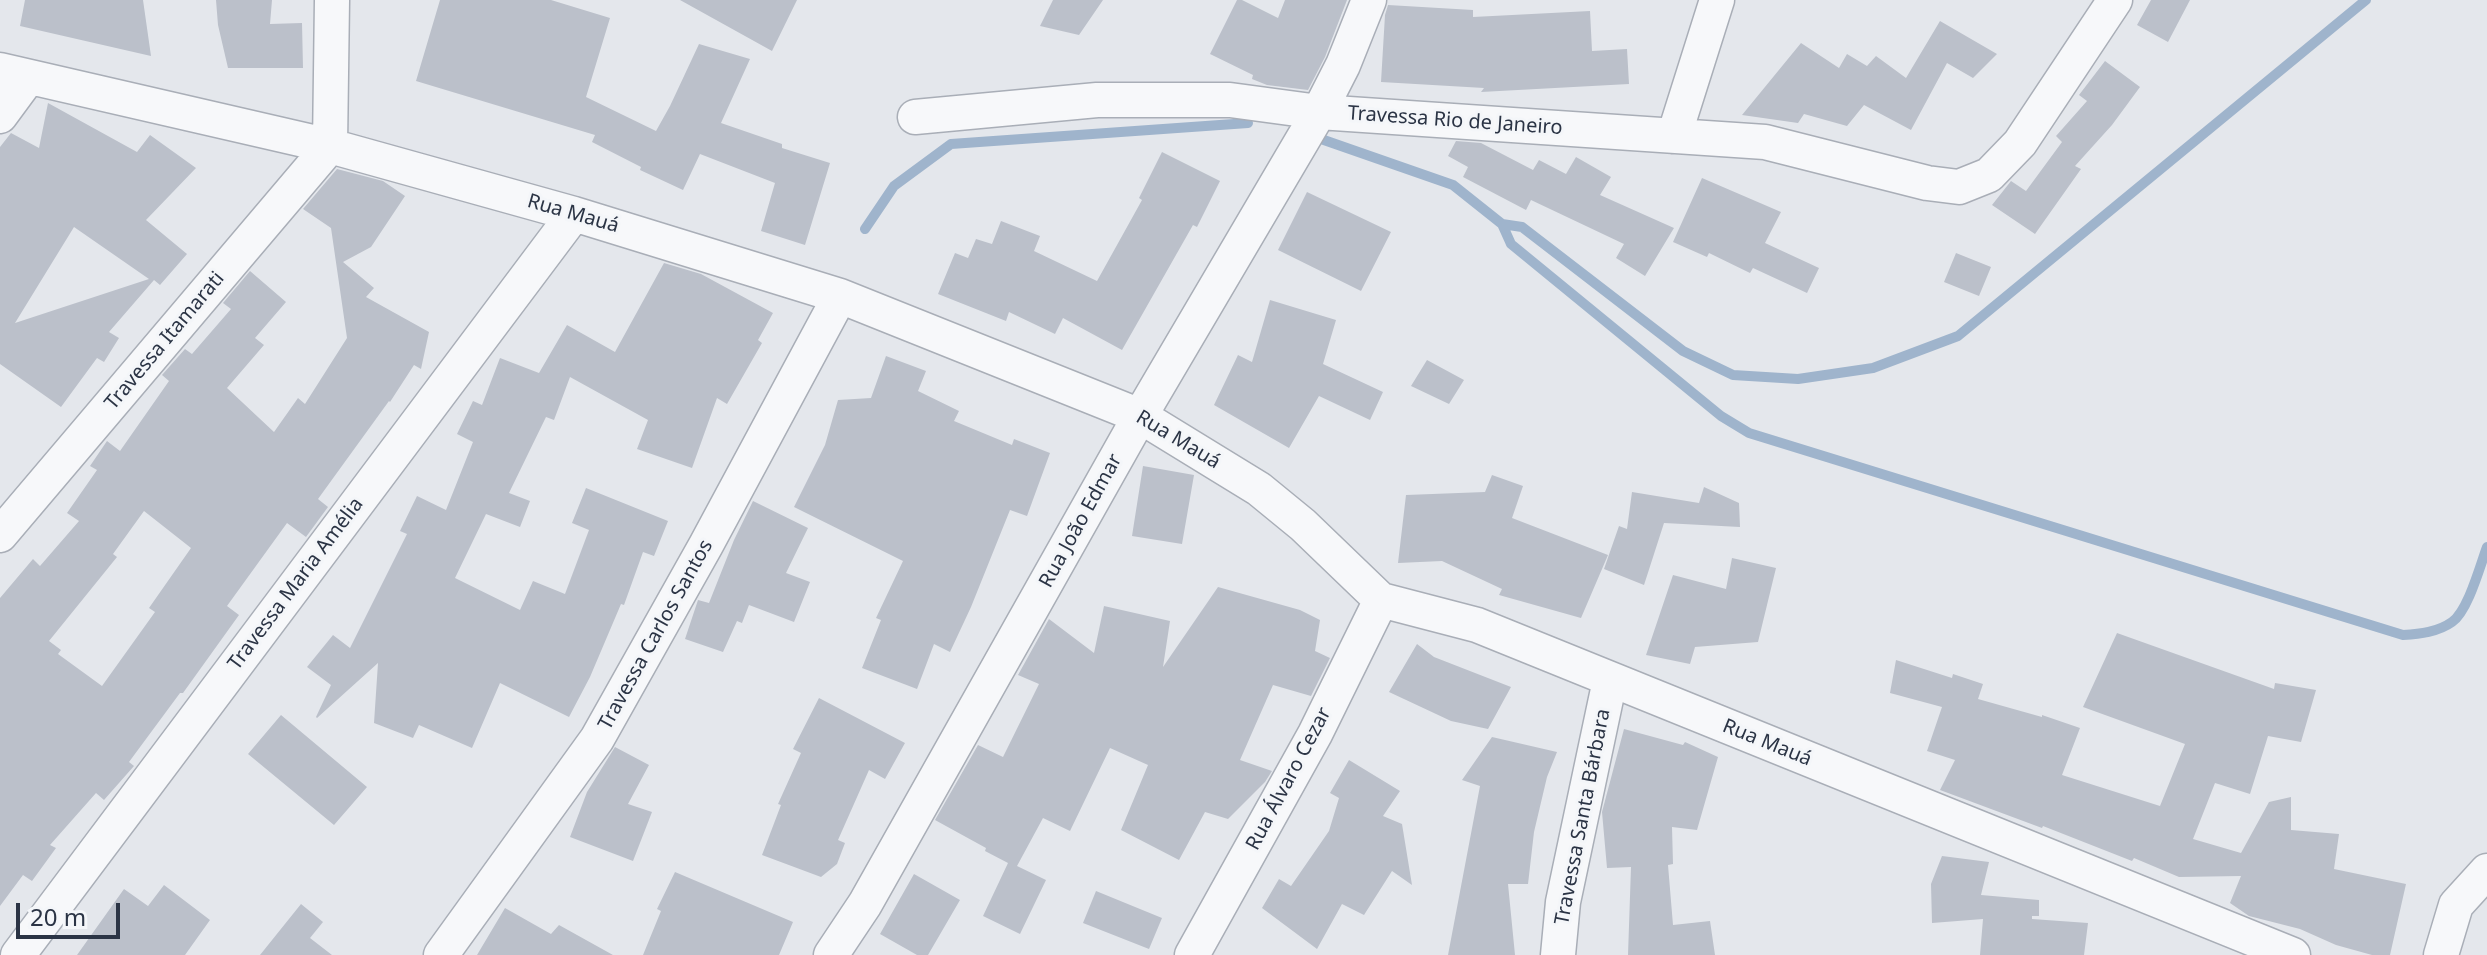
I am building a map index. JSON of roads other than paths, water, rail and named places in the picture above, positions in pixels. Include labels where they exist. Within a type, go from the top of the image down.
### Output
[{"type":"street","points":[[330,146],[332,0]]},
{"type":"street","name":"Rua João Edmar","points":[[831,955],[865,904],[1140,416],[1319,112],[1343,65],[1369,0]]},
{"type":"street","points":[[1674,136],[1717,0]]},
{"type":"street","name":"Travessa Rio de Janeiro","points":[[915,117],[1097,100],[1230,100],[1319,112],[1765,142],[1927,183],[1959,187],[1989,175],[2020,143],[2115,0]]},
{"type":"street","points":[[0,116],[14,74]]},
{"type":"street","name":"Rua Mauá","points":[[14,74],[330,146],[574,214],[840,296],[1140,416],[1259,489],[1303,525],[1381,600],[1477,625],[2293,955]]},
{"type":"street","name":"Travessa Itamarati","points":[[0,535],[330,146]]},
{"type":"street","name":"Travessa Maria Amélia","points":[[18,955],[574,214]]},
{"type":"street","name":"Travessa Carlos Santos","points":[[441,955],[597,739],[840,296]]},
{"type":"street","name":"Rua Álvaro Cezar","points":[[1192,955],[1315,734],[1381,600]]},
{"type":"street","name":"Travessa Santa Bárbara","points":[[1558,955],[1563,902],[1610,680]]},
{"type":"street","points":[[2441,955],[2456,905],[2486,871]]},
{"type":"waterway","points":[[1502,224],[1522,227],[1683,351],[1733,375],[1798,379],[1873,368],[1958,336],[2366,0]]},
{"type":"waterway","points":[[865,229],[894,186],[951,144],[1248,123]]},
{"type":"waterway","points":[[1321,139],[1453,185],[1502,224],[1511,244],[1721,416],[1749,433],[2403,635],[2435,630],[2458,616],[2473,588],[2487,547]]}]
